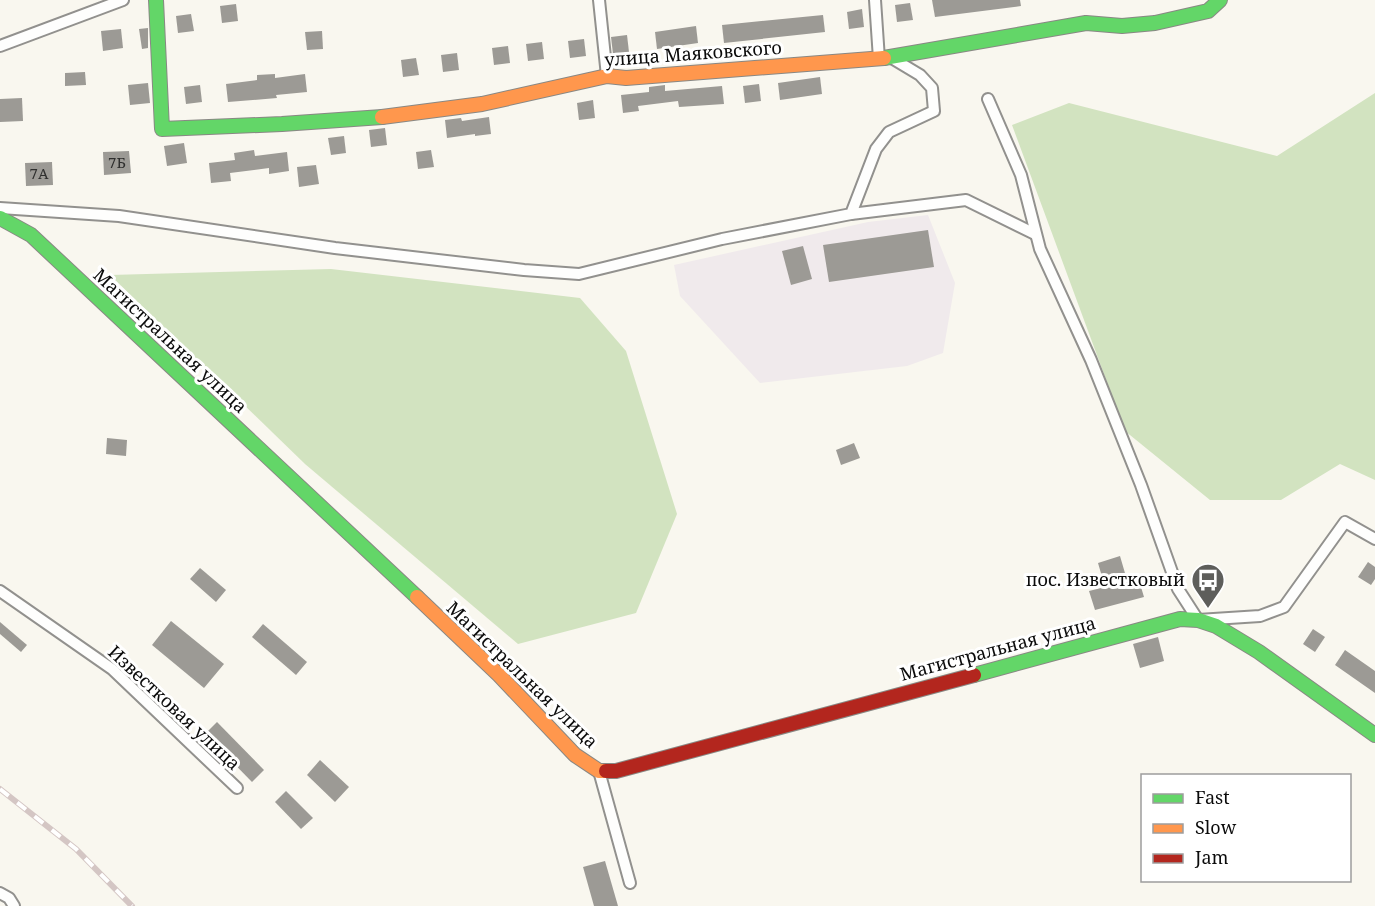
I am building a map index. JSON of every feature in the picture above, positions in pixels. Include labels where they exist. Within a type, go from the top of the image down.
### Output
[{"type":"street","points":[[0,46],[123,0]]},
{"type":"street","name":"улица Маяковского","points":[[156,0],[162,129],[239,127],[387,115],[482,104],[607,76],[638,77],[885,58],[1086,23],[1122,26],[1155,23],[1220,0]]},
{"type":"street","points":[[599,0],[607,76]]},
{"type":"street","points":[[851,214],[876,149],[889,132],[934,111],[932,88],[920,75],[885,58],[875,0]]},
{"type":"street","points":[[988,99],[1021,175],[1040,249],[1091,360],[1141,485],[1178,589],[1198,620],[1260,616],[1284,607],[1345,522],[1375,539]]},
{"type":"street","points":[[0,208],[119,216],[335,248],[524,270],[579,274],[723,239],[851,214],[966,200],[1035,234]]},
{"type":"street","name":"Магистральная улица","points":[[0,218],[31,235],[499,675],[575,755],[599,771],[615,771],[1180,619],[1198,620],[1216,626],[1259,652],[1375,735]]},
{"type":"street","name":"Известковая улица","points":[[0,591],[112,669],[237,788]]},
{"type":"street","points":[[599,771],[630,883]]},
{"type":"street","points":[[0,893],[9,898],[14,906]]},
{"type":"shaded area","points":[[928,215],[955,283],[943,353],[907,366],[760,383],[680,296],[674,265],[868,222]]},
{"type":"green space","points":[[1375,93],[1375,480],[1340,464],[1281,500],[1210,500],[1125,431],[1012,125],[1069,103],[1277,156]]},
{"type":"green space","points":[[331,269],[580,298],[626,351],[677,514],[636,613],[518,644],[305,464],[110,275]]},
{"type":"building","points":[[932,0],[1020,0],[1021,6],[935,17]]},
{"type":"building","points":[[910,3],[913,20],[897,22],[895,5]]},
{"type":"building","points":[[236,4],[238,21],[222,23],[220,6]]},
{"type":"building","points":[[862,9],[864,27],[849,29],[847,12]]},
{"type":"building","points":[[191,14],[194,31],[178,33],[176,16]]},
{"type":"building","points":[[823,15],[825,32],[724,43],[722,25]]},
{"type":"building","points":[[696,26],[698,43],[657,49],[655,32]]},
{"type":"building","points":[[148,28],[148,48],[142,49],[139,29]]},
{"type":"building","points":[[121,29],[123,48],[103,51],[101,31]]},
{"type":"building","points":[[322,31],[323,49],[307,50],[305,32]]},
{"type":"building","points":[[627,35],[629,52],[613,54],[611,37]]},
{"type":"building","points":[[584,39],[586,56],[570,58],[568,41]]},
{"type":"building","points":[[542,42],[544,59],[528,61],[526,44]]},
{"type":"building","points":[[508,46],[510,63],[494,65],[492,48]]},
{"type":"building","points":[[457,53],[459,70],[443,72],[441,55]]},
{"type":"building","points":[[416,58],[419,75],[403,77],[401,60]]},
{"type":"building","points":[[85,72],[86,85],[65,86],[65,73]]},
{"type":"building","points":[[275,74],[275,78],[305,74],[307,92],[276,95],[277,98],[228,102],[226,84],[257,80],[257,75]]},
{"type":"building","points":[[820,77],[822,94],[780,100],[778,83]]},
{"type":"building","points":[[148,83],[150,103],[130,105],[128,85]]},
{"type":"building","points":[[759,84],[761,101],[745,103],[743,86]]},
{"type":"building","points":[[200,85],[202,102],[186,104],[184,87]]},
{"type":"building","points":[[665,85],[665,91],[722,86],[724,104],[679,107],[678,101],[638,106],[639,111],[623,113],[621,95],[649,92],[649,87]]},
{"type":"building","points":[[22,98],[23,121],[0,122],[0,99]]},
{"type":"building","points":[[593,100],[595,118],[579,120],[577,103]]},
{"type":"building","points":[[489,117],[491,134],[447,138],[445,120],[461,118],[462,121]]},
{"type":"building","points":[[385,128],[387,145],[371,147],[369,130]]},
{"type":"building","points":[[344,136],[346,153],[331,155],[328,138]]},
{"type":"building","points":[[184,143],[187,163],[167,166],[164,146]]},
{"type":"building","points":[[254,150],[255,156],[287,152],[289,171],[269,174],[269,168],[230,173],[231,181],[211,183],[209,163],[235,160],[234,153]]},
{"type":"building","points":[[431,150],[434,167],[418,169],[416,152]]},
{"type":"building","points":[[129,151],[131,173],[104,175],[103,152]]},
{"type":"building","points":[[52,162],[53,185],[26,186],[25,163]]},
{"type":"building","points":[[316,165],[319,184],[299,187],[297,167]]},
{"type":"building","points":[[928,230],[934,267],[829,282],[823,245]]},
{"type":"building","points":[[803,246],[812,279],[791,285],[782,251]]},
{"type":"building","points":[[107,438],[127,440],[126,456],[106,454]]},
{"type":"building","points":[[854,443],[860,458],[841,465],[836,450]]},
{"type":"building","points":[[1120,556],[1127,580],[1138,577],[1144,597],[1095,610],[1089,591],[1105,587],[1098,563]]},
{"type":"building","points":[[1368,562],[1375,567],[1375,579],[1371,585],[1358,577]]},
{"type":"building","points":[[200,568],[226,590],[216,602],[190,579]]},
{"type":"building","points":[[171,621],[224,664],[204,688],[152,645]]},
{"type":"building","points":[[0,622],[27,645],[21,652],[0,634]]},
{"type":"building","points":[[263,624],[307,662],[296,675],[252,637]]},
{"type":"building","points":[[1313,629],[1325,637],[1315,652],[1303,644]]},
{"type":"building","points":[[1158,637],[1164,661],[1140,668],[1133,644]]},
{"type":"building","points":[[1345,650],[1375,671],[1375,693],[1335,665]]},
{"type":"building","points":[[217,722],[264,770],[252,782],[205,734]]},
{"type":"building","points":[[320,760],[349,787],[335,802],[307,775]]},
{"type":"building","points":[[286,791],[313,818],[301,829],[275,802]]},
{"type":"building","points":[[605,861],[618,906],[594,906],[583,867]]},
{"type":"railway","points":[[0,789],[76,849],[132,906]]},
{"type":"traffic: fast","points":[[156,0],[162,129],[382,117]]},
{"type":"traffic: fast","points":[[884,58],[1086,23],[1122,26],[1155,23],[1208,11],[1220,0]]},
{"type":"traffic: fast","points":[[0,218],[31,235],[417,597]]},
{"type":"traffic: fast","points":[[974,675],[1180,619],[1198,620],[1216,626],[1259,652],[1375,735]]},
{"type":"traffic: slow","points":[[382,117],[482,104],[607,76],[626,78],[884,58]]},
{"type":"traffic: slow","points":[[417,597],[499,675],[575,755],[599,771],[606,771]]},
{"type":"traffic: jam","points":[[606,771],[616,771],[974,675]]},
{"type":"place","name":"пос. Известковый","points":[[1208,609]]}]
